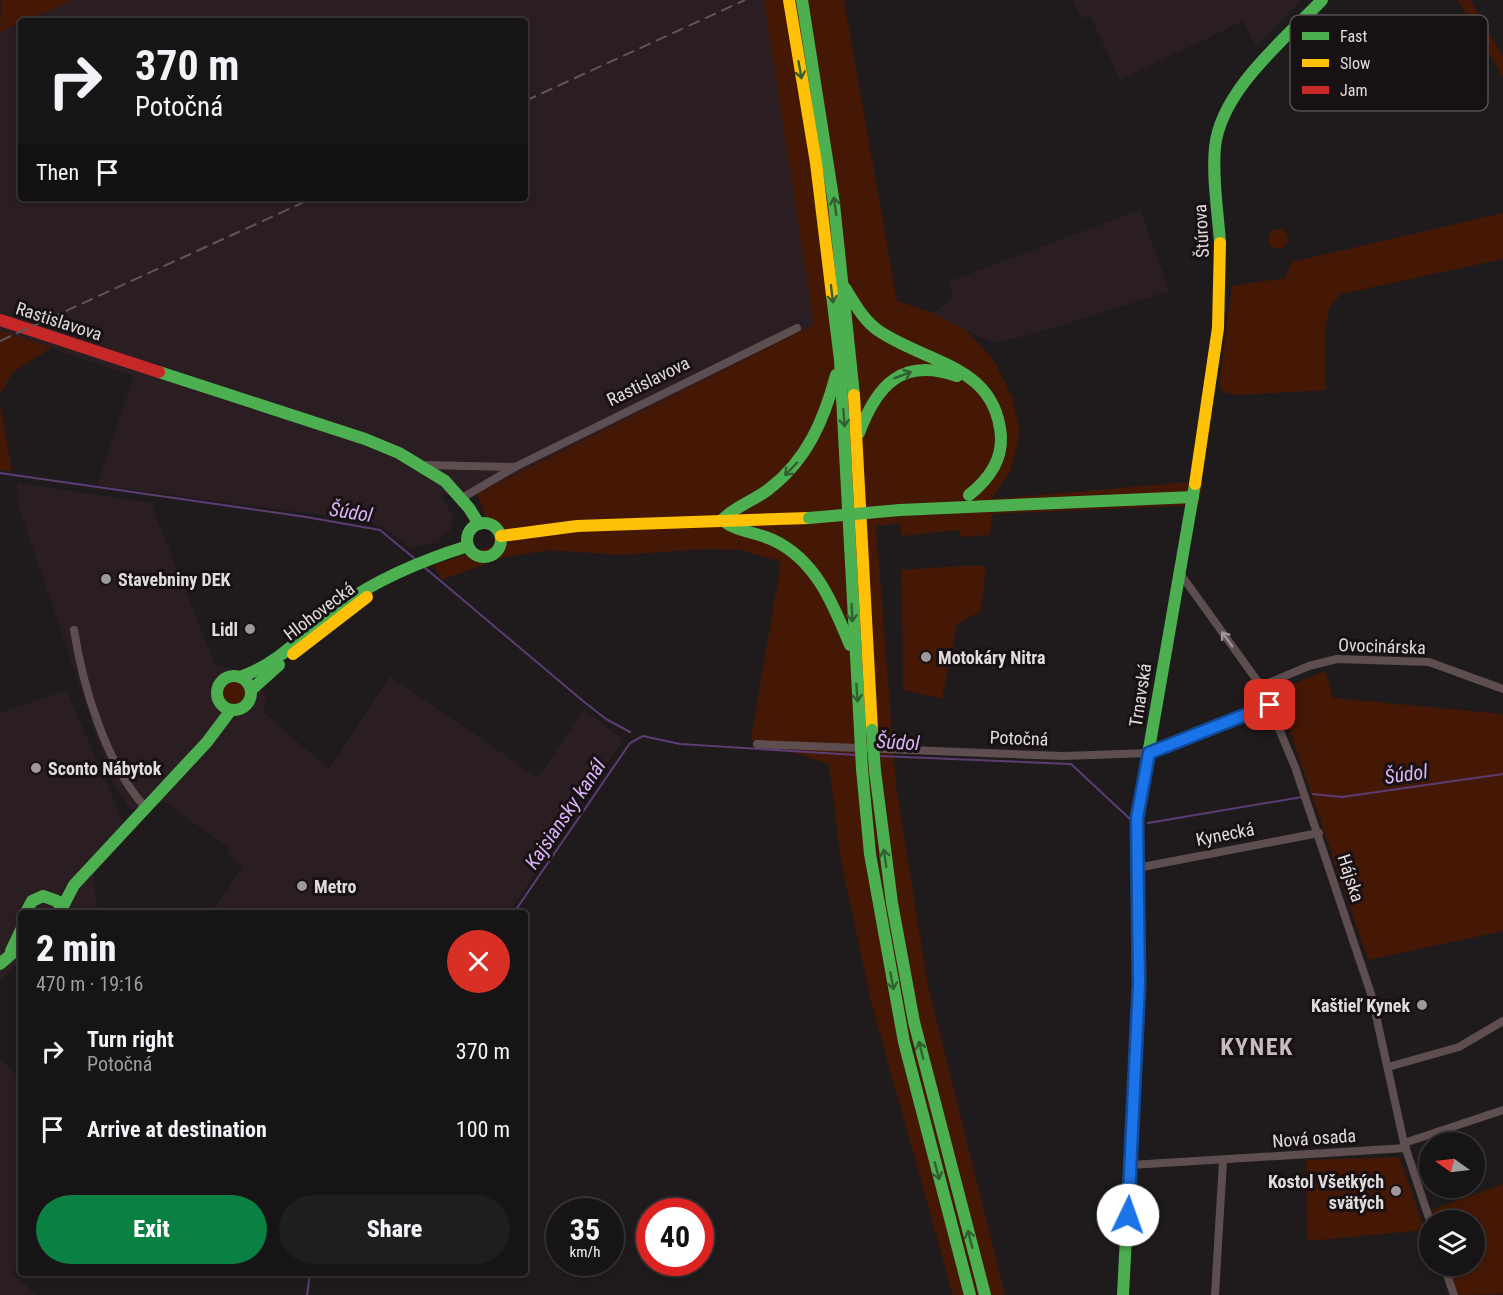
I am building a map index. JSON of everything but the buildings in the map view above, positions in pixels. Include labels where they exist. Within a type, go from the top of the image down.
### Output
[{"type":"main road","name":"Štúrova","points":[[1308,15],[1322,0]]},
{"type":"main road","points":[[803,1],[844,285],[858,436],[866,730],[862,769],[870,854],[904,1042],[970,1295]]},
{"type":"main road","points":[[790,6],[816,163],[840,360],[854,655],[875,771],[884,852],[906,983],[946,1150],[985,1295]]},
{"type":"main road","name":"Štúrova","points":[[1193,497],[1218,328],[1220,245],[1214,164],[1217,134],[1227,108],[1242,84],[1290,34]]},
{"type":"main road","points":[[844,285],[864,317],[880,332],[960,369],[979,385],[992,403],[1001,431],[998,461],[982,485],[969,495],[921,509]]},
{"type":"main road","name":"Rastislavova","points":[[0,321],[365,439],[425,465],[462,498],[476,518]]},
{"type":"main road","points":[[722,520],[731,510],[750,501],[780,481],[805,454],[825,414],[840,360]]},
{"type":"main road","points":[[858,436],[877,393],[895,378],[928,369],[955,375],[979,393],[995,427],[992,460],[969,495]]},
{"type":"main road","points":[[969,495],[979,507]]},
{"type":"main road","points":[[501,536],[577,526],[809,518],[900,510],[1193,497]]},
{"type":"main road","name":"Trnavská","points":[[1123,1295],[1139,984],[1137,818],[1193,497]]},
{"type":"main road","points":[[476,518],[520,532]]},
{"type":"main road","points":[[476,518],[492,525],[501,536],[500,548],[490,556],[476,555],[468,546],[468,533],[476,518]]},
{"type":"main road","points":[[722,520],[732,528],[764,536],[788,547],[809,565],[828,593],[854,655]]},
{"type":"main road","points":[[413,566],[468,546]]},
{"type":"main road","name":"Hlohovecká","points":[[240,677],[253,673],[270,663],[309,629],[377,582],[413,566]]},
{"type":"main road","name":"Hlohovecká","points":[[251,690],[336,619],[413,566]]},
{"type":"main road","points":[[230,676],[240,677],[247,682],[251,690],[246,705],[226,706],[217,690],[222,681],[230,676]]},
{"type":"main road","points":[[27,910],[29,904],[36,898],[52,897],[74,885],[207,742],[226,706]]},
{"type":"main road","points":[[63,910],[74,885]]},
{"type":"main road","points":[[52,897],[62,910]]},
{"type":"main road","points":[[9,954],[18,936]]},
{"type":"main road","points":[[0,964],[18,948]]},
{"type":"street","name":"Rastislavova","points":[[462,498],[515,467],[797,328]]},
{"type":"street","name":"Rastislavova","points":[[425,465],[515,467]]},
{"type":"street","name":"Hájska","points":[[1179,572],[1261,686],[1270,705],[1319,833],[1372,997],[1405,1146],[1426,1210]]},
{"type":"street","points":[[74,630],[81,677],[117,766],[131,791],[145,807]]},
{"type":"street","name":"Ovocinárska","points":[[1261,686],[1309,666],[1337,658],[1429,662],[1503,689]]},
{"type":"street","name":"Potočná","points":[[757,744],[1063,756],[1149,753],[1270,705]]},
{"type":"street","name":"Kynecká","points":[[1137,868],[1319,833]]},
{"type":"street","points":[[1388,1067],[1453,1050],[1503,1021]]},
{"type":"street","name":"Nová osada","points":[[1131,1165],[1223,1161],[1405,1146],[1503,1110]]},
{"type":"street","points":[[1215,1295],[1223,1161]]},
{"type":"street","points":[[1447,1276],[1454,1295]]},
{"type":"shaded area","points":[[1,0],[73,0],[32,18],[18,18],[18,24],[0,32]]},
{"type":"shaded area","points":[[73,0],[764,0],[814,325],[477,494],[440,495],[454,517],[451,529],[438,541],[411,548],[381,526],[352,519],[97,485],[134,376],[0,331],[0,32],[18,24],[18,201],[528,201],[528,18],[32,18]]},
{"type":"shaded area","points":[[764,0],[844,0],[897,301],[933,313],[967,331],[993,359],[1012,397],[1020,431],[1011,470],[992,499],[1203,481],[1199,505],[992,514],[990,535],[961,537],[959,530],[901,536],[900,523],[876,526],[896,786],[928,986],[1005,1295],[953,1295],[872,1005],[841,861],[829,764],[751,739],[781,562],[741,550],[702,549],[621,555],[549,550],[501,558],[442,580],[433,565],[496,545],[477,494],[814,325]]},
{"type":"shaded area","points":[[1073,0],[1301,0],[1256,46],[1243,21],[1120,80],[1090,15],[1082,19]]},
{"type":"shaded area","points":[[1458,0],[1470,0],[1479,15],[1467,15]]},
{"type":"shaded area","points":[[1488,31],[1503,56],[1503,77],[1488,51]]},
{"type":"shaded area","points":[[1140,210],[1170,291],[1037,333],[995,343],[933,313],[954,297],[948,282]]},
{"type":"shaded area","points":[[1503,213],[1503,259],[1341,294],[1329,308],[1326,325],[1326,390],[1237,395],[1223,392],[1219,385],[1232,286],[1285,278],[1292,262]]},
{"type":"shaded area","points":[[1278,229],[1285,232],[1288,239],[1285,246],[1278,249],[1271,246],[1268,239],[1271,232]]},
{"type":"shaded area","points":[[0,331],[52,347],[12,373],[0,395]]},
{"type":"shaded area","points":[[0,405],[12,471],[0,470]]},
{"type":"shaded area","points":[[17,483],[151,503],[215,665],[246,672],[266,694],[263,712],[329,769],[390,676],[538,778],[584,709],[623,740],[511,910],[213,910],[243,866],[226,854],[229,848],[165,802],[131,810],[112,781],[17,502]]},
{"type":"shaded area","name":"Motokáry Nitra","points":[[986,566],[981,611],[957,624],[942,699],[903,690],[902,570]]},
{"type":"shaded area","points":[[1325,671],[1333,698],[1503,714],[1503,931],[1368,960],[1282,707],[1283,691],[1290,685]]},
{"type":"shaded area","points":[[234,682],[242,685],[245,693],[242,701],[234,704],[226,701],[223,693],[226,685]]},
{"type":"shaded area","points":[[66,690],[129,834],[94,874],[97,910],[18,910],[18,964],[0,981],[0,713]]},
{"type":"shaded area","points":[[0,1059],[18,1076],[18,1267],[12,1273],[36,1295],[0,1295]]},
{"type":"shaded area","points":[[1399,1157],[1419,1213],[1419,1231],[1307,1241],[1306,1160]]},
{"type":"shaded area","points":[[1503,1184],[1503,1294],[1457,1295],[1450,1276],[1485,1276],[1485,1210],[1432,1210],[1465,1198],[1485,1198],[1485,1191]]},
{"type":"waterway","name":"Šúdol","points":[[0,473],[306,517],[380,530],[415,559]]},
{"type":"waterway","name":"Šúdol","points":[[424,567],[583,701],[606,719],[630,732]]},
{"type":"waterway","name":"Šúdol","points":[[516,910],[630,743],[643,736],[680,744],[856,755]]},
{"type":"waterway","name":"Šúdol","points":[[879,756],[1071,764],[1130,819]]},
{"type":"waterway","name":"Šúdol","points":[[1313,794],[1342,797],[1503,774]]},
{"type":"waterway","name":"Šúdol","points":[[1148,823],[1302,797]]},
{"type":"waterway","name":"Kajsiansky kanál","points":[[307,1295],[310,1276]]},
{"type":"railway","points":[[528,100],[745,0]]},
{"type":"railway","points":[[0,341],[306,201]]},
{"type":"traffic: fast","points":[[802,0],[834,204],[854,395]]},
{"type":"traffic: fast","points":[[1307,15],[1322,0]]},
{"type":"traffic: fast","points":[[1220,243],[1214,171],[1215,147],[1220,126],[1229,105],[1242,86],[1290,32]]},
{"type":"traffic: fast","points":[[845,288],[864,317],[879,331],[956,369],[987,395],[996,413],[1001,446],[993,469],[969,495]]},
{"type":"traffic: fast","points":[[832,295],[840,360],[860,730]]},
{"type":"traffic: fast","points":[[859,433],[874,401],[894,379],[921,370],[938,371],[957,376]]},
{"type":"traffic: fast","points":[[159,372],[365,439],[399,453],[445,481],[469,508],[479,524]]},
{"type":"traffic: fast","points":[[836,375],[820,423],[794,465],[769,489],[722,520],[734,527],[767,537],[801,559],[812,571],[830,599],[850,645]]},
{"type":"traffic: fast","points":[[1123,1295],[1139,984],[1137,818],[1195,484]]},
{"type":"traffic: fast","points":[[900,510],[1193,497]]},
{"type":"traffic: fast","points":[[809,518],[900,510]]},
{"type":"traffic: fast","points":[[484,523],[496,528],[501,540],[496,552],[484,557],[472,552],[467,540],[472,528],[484,523]]},
{"type":"traffic: fast","points":[[240,677],[268,664],[340,606],[370,587],[434,557],[468,546]]},
{"type":"traffic: fast","points":[[251,690],[279,665]]},
{"type":"traffic: fast","points":[[234,676],[246,681],[251,693],[246,705],[234,710],[222,705],[217,693],[222,681],[234,676]]},
{"type":"traffic: fast","points":[[62,908],[74,885],[207,742],[231,710]]},
{"type":"traffic: fast","points":[[860,730],[862,769]]},
{"type":"traffic: fast","points":[[872,730],[875,771]]},
{"type":"traffic: fast","points":[[862,769],[870,854],[904,1042],[970,1295]]},
{"type":"traffic: fast","points":[[875,771],[892,903],[914,1022],[985,1295]]},
{"type":"traffic: fast","points":[[27,910],[32,901],[43,896],[57,901],[63,910]]},
{"type":"traffic: fast","points":[[11,951],[18,936]]},
{"type":"traffic: fast","points":[[0,964],[18,949]]},
{"type":"traffic: slow","points":[[789,0],[816,163],[832,295]]},
{"type":"traffic: slow","points":[[1195,484],[1218,328],[1220,243]]},
{"type":"traffic: slow","points":[[854,395],[872,730]]},
{"type":"traffic: slow","points":[[501,536],[577,526],[809,518]]},
{"type":"traffic: slow","points":[[293,654],[367,597]]},
{"type":"traffic: jam","points":[[0,320],[159,372]]},
{"type":"place","name":"Stavebniny DEK","points":[[106,579]]},
{"type":"place","name":"Lidl","points":[[250,629]]},
{"type":"place","name":"Motokáry Nitra","points":[[926,657]]},
{"type":"place","name":"Sconto Nábytok","points":[[36,768]]},
{"type":"place","name":"Metro","points":[[302,886]]},
{"type":"place","name":"Kaštieľ Kynek","points":[[1422,1005]]},
{"type":"place","name":"Kostol Všetkých svätých","points":[[1396,1191]]},
{"type":"district","name":"KYNEK","points":[[1257,1047]]},
{"type":"route","points":[[1128,1215],[1139,984],[1137,818],[1149,753],[1215,729],[1270,705]]}]
